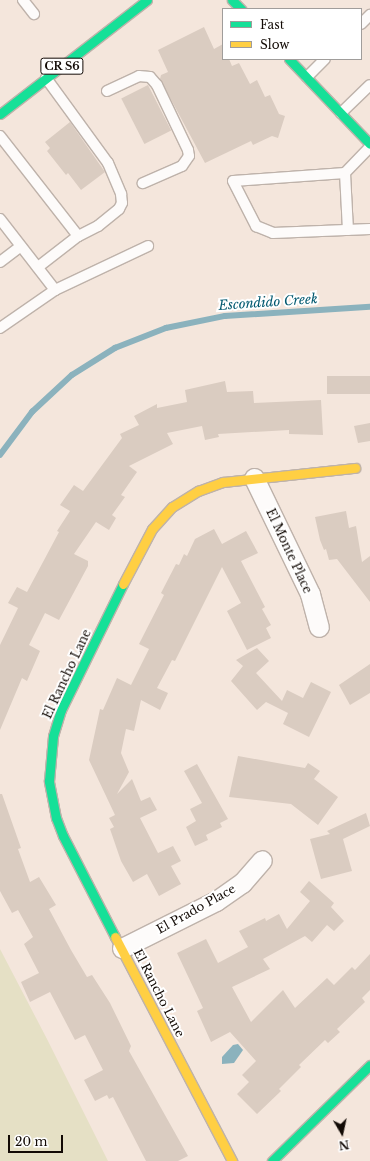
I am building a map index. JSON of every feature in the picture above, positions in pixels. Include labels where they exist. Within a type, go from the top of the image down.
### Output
[{"type":"street","name":"CR S6","points":[[0,114],[147,0]]},
{"type":"street","points":[[232,0],[240,8]]},
{"type":"street","points":[[290,60],[370,144]]},
{"type":"street","name":"El Rancho Lane","points":[[232,1161],[56,818],[48,781],[52,736],[61,710],[152,529],[172,507],[198,491],[223,482],[355,468]]},
{"type":"street","name":"El Monte Place","points":[[254,478],[310,594],[319,627]]},
{"type":"street","name":"El Prado Place","points":[[122,948],[216,901],[242,883],[262,860]]},
{"type":"street","points":[[272,1161],[370,1065]]},
{"type":"lane","points":[[24,0],[34,14]]},
{"type":"lane","points":[[362,23],[370,15]]},
{"type":"lane","points":[[307,78],[324,60]]},
{"type":"lane","points":[[107,91],[139,76],[150,77],[157,85],[188,150],[189,156],[182,166],[143,184]]},
{"type":"lane","points":[[38,268],[78,236],[98,226],[119,209],[122,203],[121,194],[108,163],[46,78]]},
{"type":"lane","points":[[341,113],[370,85]]},
{"type":"lane","points":[[0,136],[78,236]]},
{"type":"lane","points":[[370,147],[345,173],[233,181],[256,226],[273,233],[370,229]]},
{"type":"lane","points":[[345,173],[348,230]]},
{"type":"lane","points":[[0,219],[55,290]]},
{"type":"lane","points":[[0,262],[21,246]]},
{"type":"lane","points":[[0,328],[55,290],[148,246]]},
{"type":"shaded area","points":[[0,949],[47,1039],[108,1161],[0,1161]]},
{"type":"water","points":[[238,1044],[243,1050],[234,1063],[222,1064],[222,1057],[233,1045]]},
{"type":"building","points":[[204,27],[214,49],[222,45],[222,60],[229,60],[232,66],[239,63],[250,84],[257,80],[265,97],[270,95],[279,114],[285,116],[278,138],[272,136],[253,145],[251,141],[205,163],[160,79],[161,75],[168,72],[158,50]]},
{"type":"building","points":[[148,85],[171,130],[144,144],[121,99]]},
{"type":"building","points":[[70,122],[105,172],[81,190],[68,173],[66,175],[47,151],[50,148],[45,142]]},
{"type":"building","points":[[327,376],[370,376],[370,394],[327,394]]},
{"type":"building","points":[[225,381],[227,392],[253,391],[254,403],[321,400],[323,435],[289,434],[289,430],[218,434],[219,437],[205,440],[202,426],[167,433],[173,444],[129,466],[137,472],[121,495],[125,497],[112,515],[116,518],[109,530],[96,522],[74,554],[88,561],[88,566],[59,620],[45,613],[29,645],[40,651],[27,681],[22,678],[0,730],[0,645],[18,608],[8,603],[17,587],[27,592],[59,532],[57,531],[70,511],[60,505],[74,485],[83,491],[122,438],[120,434],[139,425],[134,416],[157,404],[157,408],[187,402],[185,390]]},
{"type":"building","points":[[370,423],[370,441],[358,443],[354,426]]},
{"type":"building","points":[[346,511],[349,528],[356,526],[362,562],[370,556],[370,602],[337,559],[329,560],[326,549],[324,550],[320,540],[315,517]]},
{"type":"building","points":[[214,529],[222,544],[246,531],[258,553],[241,561],[265,607],[262,609],[271,625],[266,628],[271,638],[247,650],[227,611],[241,603],[222,567],[175,661],[172,660],[157,688],[168,693],[160,710],[141,700],[134,731],[126,729],[121,753],[129,772],[117,794],[132,779],[141,801],[150,797],[157,810],[140,818],[158,853],[173,846],[181,861],[171,866],[181,884],[159,896],[147,874],[133,882],[121,861],[110,829],[114,827],[109,818],[115,815],[89,760],[100,709],[103,710],[117,678],[131,685],[149,649],[139,644],[164,595],[161,593],[176,564],[179,565],[184,554],[187,556],[195,539]]},
{"type":"building","points":[[257,648],[269,661],[256,673],[282,701],[287,690],[303,698],[311,682],[331,692],[309,737],[283,724],[288,713],[266,702],[257,710],[231,681],[243,666],[236,660]]},
{"type":"building","points":[[370,664],[370,693],[350,705],[339,685]]},
{"type":"building","points":[[238,756],[305,768],[308,763],[320,771],[314,779],[338,797],[318,825],[291,804],[229,797]]},
{"type":"building","points":[[197,764],[228,819],[220,823],[222,827],[206,835],[208,840],[195,846],[186,827],[196,821],[190,809],[202,803],[184,771]]},
{"type":"building","points":[[0,794],[2,794],[21,848],[18,849],[30,882],[39,877],[56,905],[49,909],[87,977],[92,975],[110,1003],[131,1046],[129,1051],[188,1156],[178,1161],[146,1161],[113,1097],[109,1099],[107,1095],[95,1101],[84,1080],[103,1070],[85,1035],[75,1040],[50,992],[30,1002],[21,982],[39,973],[24,944],[33,937],[18,910],[12,913],[0,891]]},
{"type":"building","points":[[366,813],[370,826],[343,839],[352,871],[321,879],[310,839],[330,834],[327,831]]},
{"type":"building","points":[[309,881],[334,903],[331,907],[344,921],[334,931],[327,925],[312,942],[305,936],[263,959],[270,969],[232,987],[251,1022],[283,990],[295,1008],[327,978],[334,985],[352,967],[355,970],[370,954],[370,990],[362,998],[365,1002],[337,1029],[340,1032],[328,1043],[325,1040],[299,1065],[301,1067],[279,1089],[281,1091],[257,1114],[237,1094],[249,1082],[242,1075],[256,1061],[230,1032],[211,1042],[197,1011],[203,1008],[177,953],[206,939],[218,963],[248,947],[239,931],[265,918],[266,921],[279,914],[287,929],[310,901],[300,892]]},
{"type":"waterway","name":"Escondido Creek","points":[[0,455],[32,412],[72,375],[115,348],[166,328],[225,316],[370,307]]},
{"type":"traffic: fast","points":[[0,114],[147,0]]},
{"type":"traffic: fast","points":[[232,0],[240,8]]},
{"type":"traffic: fast","points":[[290,60],[370,144]]},
{"type":"traffic: fast","points":[[115,937],[63,836],[56,818],[49,781],[53,736],[61,710],[123,584]]},
{"type":"traffic: fast","points":[[272,1161],[370,1065]]},
{"type":"traffic: slow","points":[[123,584],[152,529],[172,507],[198,491],[223,482],[355,468]]},
{"type":"traffic: slow","points":[[115,937],[232,1161]]}]
